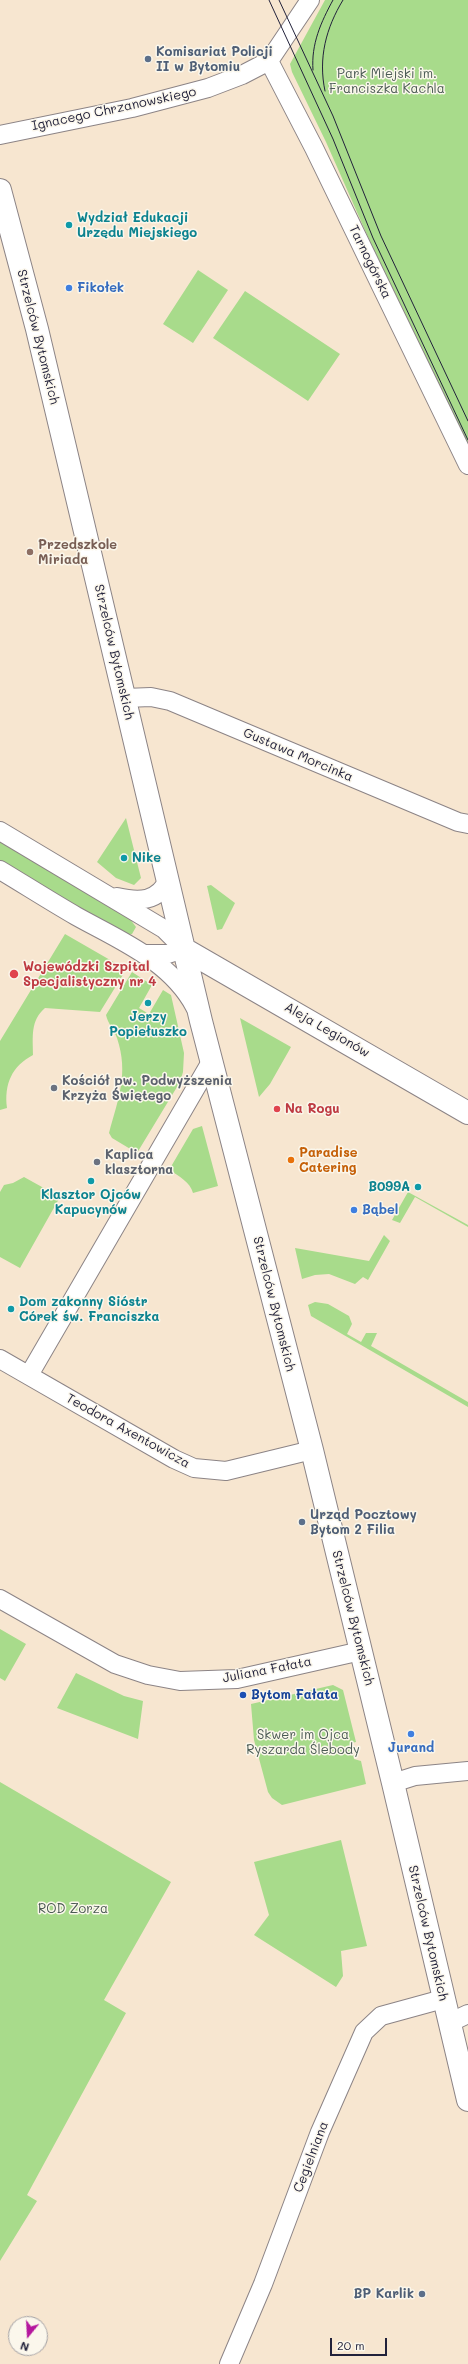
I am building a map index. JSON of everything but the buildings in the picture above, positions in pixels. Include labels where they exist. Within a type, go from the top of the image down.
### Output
[{"type":"main road","name":"Strzelców Bytomskich","points":[[0,190],[37,329],[201,1021],[312,1450],[393,1783],[443,1999],[458,2018],[468,2100]]},
{"type":"main road","name":"Aleja Legionów","points":[[184,949],[468,1113]]},
{"type":"main road","name":"Strzelców Bytomskich","points":[[201,1021],[202,998],[208,988],[217,982],[237,980]]},
{"type":"street","name":"Ignacego Chrzanowskiego","points":[[0,134],[132,108],[208,88],[242,75],[269,61],[310,0]]},
{"type":"street","name":"Tarnogórska","points":[[269,61],[349,220],[468,465]]},
{"type":"street","name":"Gustawa Morcinka","points":[[125,698],[151,697],[170,701],[458,822],[468,824]]},
{"type":"street","name":"Aleja Legionów","points":[[0,831],[164,929],[184,949]]},
{"type":"street","points":[[0,870],[145,954],[174,978],[187,992],[201,1021]]},
{"type":"street","points":[[111,896],[135,901],[145,900],[164,890],[168,880]]},
{"type":"street","points":[[145,954],[168,954],[184,949]]},
{"type":"street","points":[[29,1375],[212,1060]]},
{"type":"street","name":"Teodora Axentowicza","points":[[0,1359],[174,1459],[194,1468],[226,1471],[312,1450]]},
{"type":"street","name":"Juliana Fałata","points":[[0,1599],[115,1664],[148,1676],[180,1681],[237,1679],[361,1651]]},
{"type":"street","points":[[393,1783],[415,1776],[468,1771]]},
{"type":"street","name":"Cegielniana","points":[[228,2364],[263,2284],[320,2132],[364,2032],[382,2016],[443,1999]]},
{"type":"green space","name":"Park Miejski im. Franciszka Kachla","points":[[325,0],[468,0],[468,451],[383,271],[326,142],[292,72],[290,64]]},
{"type":"green space","points":[[198,270],[228,290],[193,343],[163,324]]},
{"type":"green space","points":[[245,291],[340,354],[308,401],[213,338]]},
{"type":"green space","points":[[126,818],[141,878],[134,885],[116,878],[97,862]]},
{"type":"green space","points":[[0,841],[130,919],[136,927],[132,934],[126,935],[118,932],[0,861]]},
{"type":"green space","points":[[211,885],[235,903],[222,929],[217,930],[207,886]]},
{"type":"green space","points":[[65,934],[124,968],[124,973],[100,1012],[45,1008],[40,1013],[33,1030],[33,1055],[26,1059],[15,1070],[8,1084],[6,1099],[7,1108],[0,1110],[0,1041]]},
{"type":"green space","points":[[132,972],[152,985],[139,1008],[149,1014],[163,990],[171,995],[184,1053],[183,1072],[180,1082],[137,1153],[112,1138],[109,1133],[119,1097],[122,1063],[117,1038],[106,1015]]},
{"type":"green space","points":[[240,1018],[291,1047],[270,1084],[259,1097]]},
{"type":"green space","points":[[202,1126],[218,1186],[193,1193],[187,1182],[169,1170],[193,1129]]},
{"type":"green space","points":[[24,1177],[60,1197],[20,1268],[0,1257],[0,1192],[4,1185],[13,1183]]},
{"type":"green space","points":[[408,1192],[468,1225],[468,1227],[415,1197],[400,1223],[392,1220]]},
{"type":"green space","points":[[384,1235],[390,1241],[368,1280],[363,1277],[355,1284],[329,1274],[315,1275],[302,1279],[295,1248],[369,1261]]},
{"type":"green space","points":[[315,1302],[328,1304],[349,1316],[352,1324],[347,1334],[361,1342],[366,1333],[377,1333],[371,1346],[468,1402],[468,1407],[311,1316],[308,1305]]},
{"type":"green space","points":[[0,1629],[26,1644],[5,1681],[0,1678]]},
{"type":"green space","points":[[76,1673],[124,1696],[143,1701],[138,1739],[57,1708]]},
{"type":"green space","name":"Skwer im Ojca Ryszarda Ślebody","points":[[333,1685],[343,1690],[356,1742],[351,1743],[354,1759],[361,1761],[366,1784],[282,1805],[272,1798],[268,1792],[254,1740],[251,1704]]},
{"type":"green space","name":"ROD Zorza","points":[[0,1782],[171,1882],[104,2000],[126,2013],[27,2195],[37,2201],[0,2261]]},
{"type":"green space","points":[[341,1840],[367,1946],[341,1951],[343,1976],[336,1987],[254,1935],[269,1915],[254,1862]]},
{"type":"tram line","points":[[269,0],[333,139],[373,238],[468,440]]},
{"type":"tram line","points":[[279,0],[333,116],[381,236],[468,421]]},
{"type":"tram line","points":[[313,70],[315,42],[333,0]]},
{"type":"tram line","points":[[325,91],[322,67],[325,44],[332,21],[343,0]]},
{"type":"place","name":"Komisariat Policji II w Bytomiu","points":[[148,59]]},
{"type":"place","name":"Wydział Edukacji Urzędu Miejskiego","points":[[69,225]]},
{"type":"place","name":"Fikołek","points":[[69,288]]},
{"type":"place","name":"Przedszkole Miriada","points":[[30,552]]},
{"type":"place","name":"Nike","points":[[124,858]]},
{"type":"place","name":"Wojewódzki Szpital Specjalistyczny nr 4","points":[[14,974]]},
{"type":"place","name":"Jerzy Popiełuszko","points":[[148,1003]]},
{"type":"place","name":"Kościół pw. Podwyższenia Krzyża Świętego","points":[[54,1088]]},
{"type":"place","name":"Na Rogu","points":[[277,1109]]},
{"type":"place","name":"Paradise Catering","points":[[291,1160]]},
{"type":"place","name":"Kaplica klasztorna","points":[[97,1162]]},
{"type":"place","name":"Klasztor Ojców Kapucynów","points":[[91,1181]]},
{"type":"place","name":"B099A","points":[[418,1187]]},
{"type":"place","name":"Bąbel","points":[[354,1210]]},
{"type":"place","name":"Dom zakonny Sióstr Córek św. Franciszka","points":[[11,1309]]},
{"type":"place","name":"Urząd Pocztowy Bytom 2 Filia","points":[[302,1522]]},
{"type":"place","name":"Bytom Fałata","points":[[243,1695]]},
{"type":"place","name":"Jurand","points":[[411,1734]]},
{"type":"place","name":"BP Karlik","points":[[422,2294]]}]
